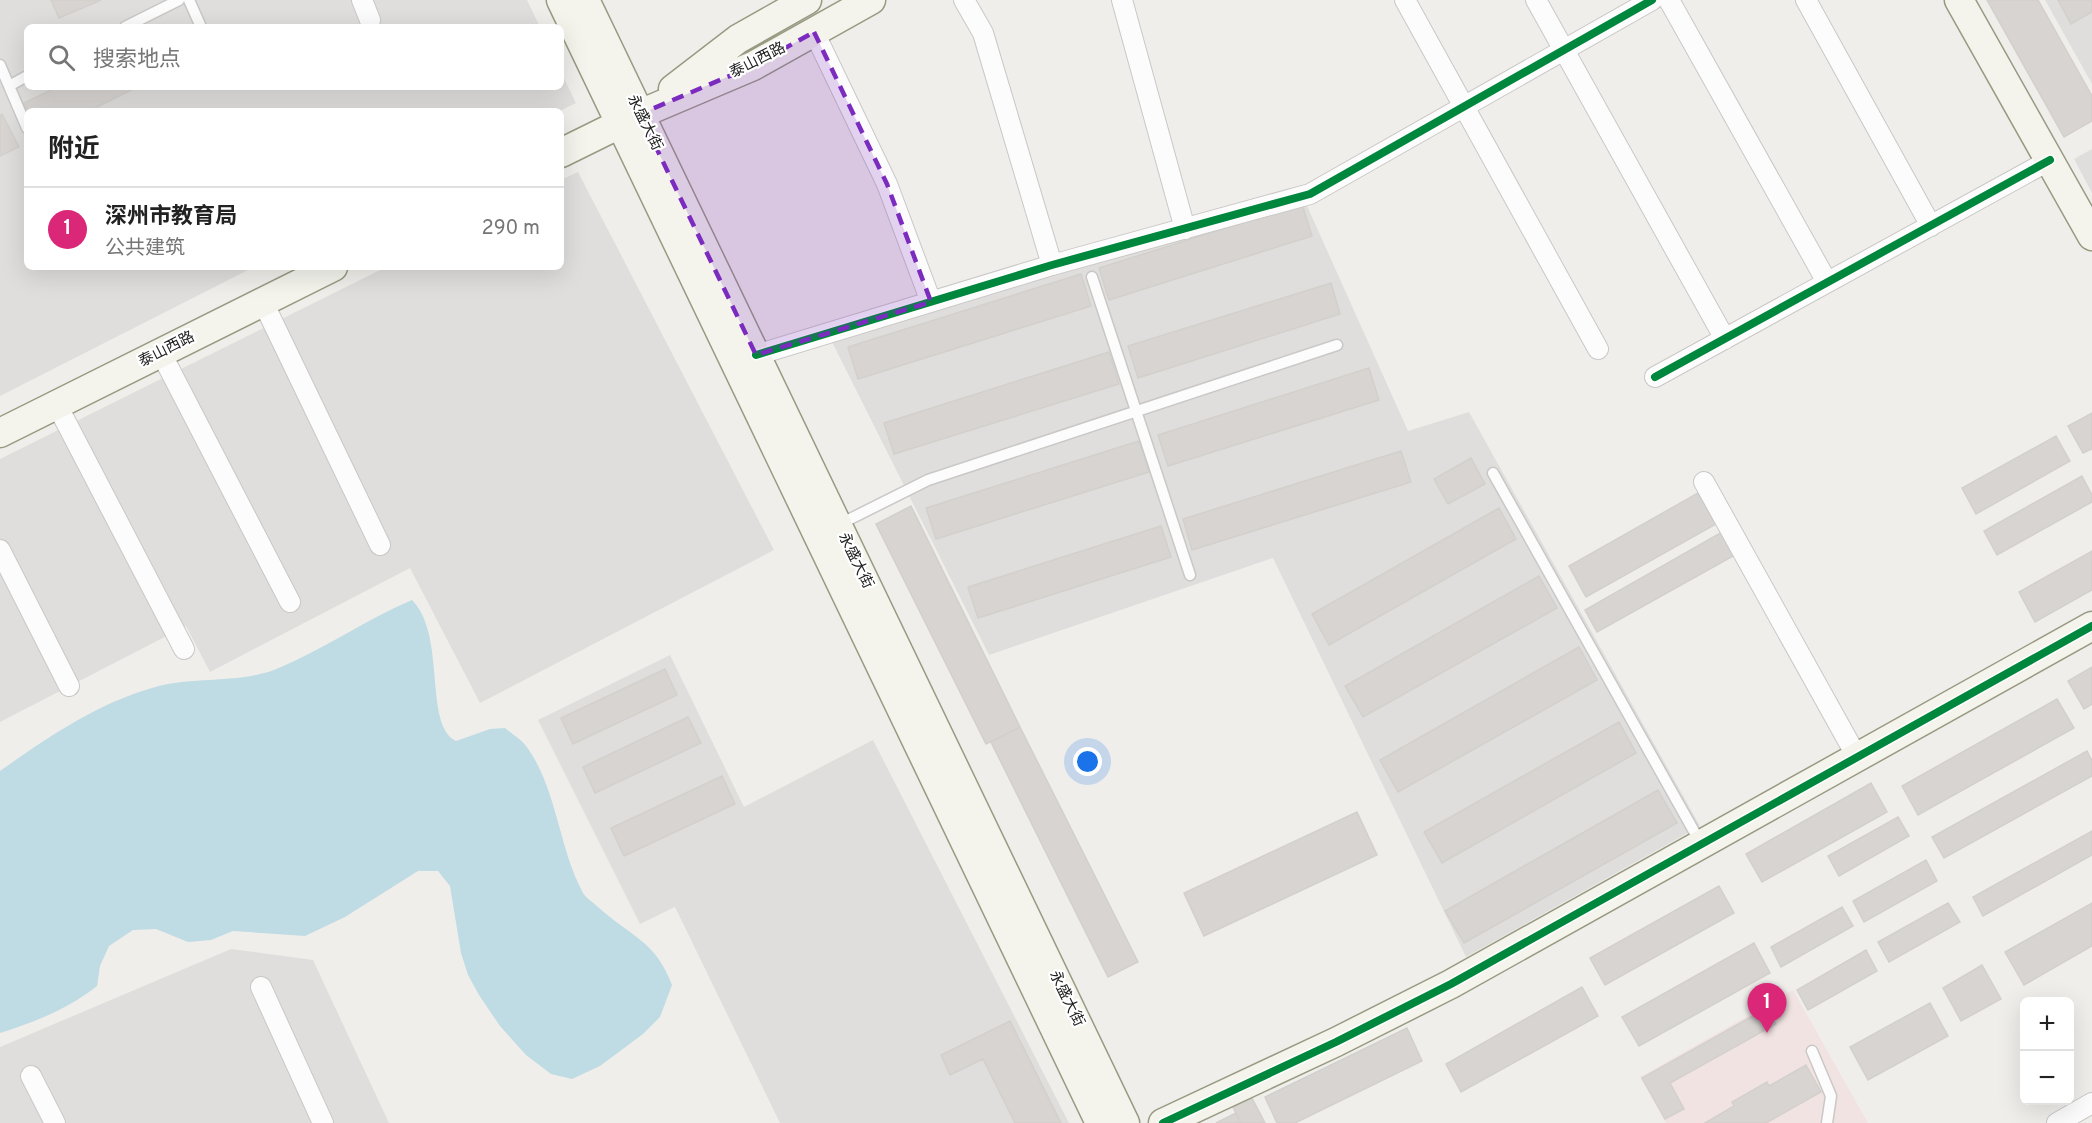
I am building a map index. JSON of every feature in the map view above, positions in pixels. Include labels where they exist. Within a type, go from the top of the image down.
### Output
[{"type":"main road","name":"永盛大街","points":[[561,0],[630,119],[756,355],[1125,1123]]},
{"type":"main road","name":"永盛大街","points":[[585,0],[630,119],[1100,1123]]},
{"type":"main road","name":"泰山西路","points":[[630,119],[738,39],[807,0]]},
{"type":"main road","name":"泰山西路","points":[[564,152],[630,119],[753,66],[871,0]]},
{"type":"main road","points":[[1959,0],[2092,236]]},
{"type":"main road","name":"泰山西路","points":[[0,433],[327,270]]},
{"type":"main road","points":[[1163,1123],[1336,1042],[1451,984],[2092,626]]},
{"type":"street","points":[[362,0],[370,20]]},
{"type":"street","points":[[964,0],[982,33],[1052,266]]},
{"type":"street","points":[[1122,0],[1185,229]]},
{"type":"street","points":[[1405,0],[1598,349]]},
{"type":"street","points":[[1536,0],[1725,339]]},
{"type":"street","points":[[756,355],[1052,266],[1310,194],[1652,0]]},
{"type":"street","points":[[1669,0],[1827,282]]},
{"type":"street","points":[[1806,0],[1931,225]]},
{"type":"street","points":[[814,32],[887,184],[931,302]]},
{"type":"street","points":[[1655,377],[2050,160]]},
{"type":"street","points":[[263,302],[380,545]]},
{"type":"street","points":[[161,353],[290,602]]},
{"type":"street","points":[[57,405],[184,649]]},
{"type":"street","points":[[1704,482],[1857,757]]},
{"type":"street","points":[[0,550],[69,687]]},
{"type":"street","points":[[261,987],[323,1123]]},
{"type":"street","points":[[31,1076],[55,1123]]},
{"type":"street","points":[[2057,1123],[2092,1103]]},
{"type":"lane","points":[[131,24],[179,0]]},
{"type":"lane","points":[[189,0],[200,24]]},
{"type":"lane","points":[[0,65],[24,121]]},
{"type":"lane","points":[[9,86],[24,78]]},
{"type":"lane","points":[[1092,278],[1190,575]]},
{"type":"lane","points":[[838,525],[928,480],[1337,345]]},
{"type":"lane","points":[[1493,474],[1701,844]]},
{"type":"lane","points":[[1812,1051],[1829,1086],[1830,1113],[1827,1123]]},
{"type":"highlighted area","points":[[814,32],[887,184],[931,302],[756,355],[640,114],[753,66]]},
{"type":"shaded area","points":[[0,0],[527,0],[539,24],[24,24],[24,90],[564,90],[564,78],[576,103],[564,109],[24,108],[24,270],[248,270],[0,396]]},
{"type":"shaded area","points":[[2045,0],[2092,0],[2092,84]]},
{"type":"shaded area","points":[[2092,149],[2092,193],[2074,159]]},
{"type":"shaded area","points":[[578,172],[774,550],[480,703],[410,568],[210,672],[186,626],[0,722],[0,459],[380,270],[564,270],[564,179]]},
{"type":"shaded area","points":[[1304,199],[1408,431],[1469,412],[1700,826],[1466,957],[1273,558],[989,655],[831,340]]},
{"type":"shaded area","points":[[670,655],[744,807],[873,740],[1069,1123],[780,1123],[675,907],[640,924],[538,720]]},
{"type":"shaded area","points":[[231,949],[313,960],[389,1123],[0,1123],[0,1047]]},
{"type":"shaded area","points":[[1793,990],[1868,1123],[1666,1123],[1640,1077]]},
{"type":"water","points":[[412,600],[423,615],[429,635],[440,717],[446,732],[456,741],[490,729],[505,728],[526,746],[536,762],[551,798],[567,855],[583,893],[650,948],[665,970],[672,985],[660,1017],[643,1034],[600,1066],[572,1079],[551,1074],[526,1055],[500,1026],[468,975],[461,953],[450,886],[438,871],[418,871],[345,917],[305,936],[233,931],[211,940],[188,942],[156,929],[133,930],[109,946],[100,966],[97,986],[75,1002],[51,1014],[0,1033],[0,771],[54,734],[111,703],[167,684],[244,677],[274,670]]},
{"type":"building","points":[[51,0],[101,0],[59,18]]},
{"type":"building","points":[[1987,0],[2038,0],[2092,96],[2092,121],[2064,137]]},
{"type":"building","points":[[2058,0],[2092,0],[2092,12],[2071,24]]},
{"type":"building","points":[[51,90],[131,90],[95,108],[26,108],[24,103]]},
{"type":"building","points":[[2,114],[19,147],[0,156],[0,116]]},
{"type":"building","points":[[1302,204],[1312,236],[1109,300],[1099,268]]},
{"type":"building","points":[[1081,274],[1091,306],[858,379],[848,347]]},
{"type":"building","points":[[1331,283],[1340,314],[1138,378],[1128,346]]},
{"type":"building","points":[[1109,352],[1119,384],[894,454],[884,423]]},
{"type":"building","points":[[1369,368],[1379,400],[1168,466],[1158,435]]},
{"type":"building","points":[[2092,413],[2092,449],[2083,453],[2068,426]]},
{"type":"building","points":[[2056,436],[2070,461],[1976,514],[1962,488]]},
{"type":"building","points":[[1139,441],[1149,472],[936,539],[926,508]]},
{"type":"building","points":[[1401,451],[1411,482],[1192,550],[1183,519]]},
{"type":"building","points":[[1471,458],[1485,484],[1448,504],[1434,479]]},
{"type":"building","points":[[2082,476],[2092,495],[2092,502],[1997,555],[1984,531]]},
{"type":"building","points":[[1698,493],[1716,524],[1586,597],[1569,566]]},
{"type":"building","points":[[911,506],[1020,727],[986,744],[876,524]]},
{"type":"building","points":[[1499,508],[1516,539],[1329,645],[1312,614]]},
{"type":"building","points":[[1161,526],[1171,557],[978,618],[968,587]]},
{"type":"building","points":[[1722,532],[1735,555],[1597,632],[1585,610]]},
{"type":"building","points":[[2092,551],[2092,590],[2035,622],[2019,592]]},
{"type":"building","points":[[1539,576],[1557,608],[1363,717],[1345,686]]},
{"type":"building","points":[[1579,647],[1597,680],[1398,792],[1380,760]]},
{"type":"building","points":[[2092,667],[2092,704],[2084,709],[2068,681]]},
{"type":"building","points":[[665,669],[677,695],[573,744],[561,718]]},
{"type":"building","points":[[2057,699],[2074,728],[1918,815],[1902,786]]},
{"type":"building","points":[[688,717],[701,743],[595,793],[583,767]]},
{"type":"building","points":[[1619,722],[1636,753],[1442,863],[1424,832]]},
{"type":"building","points":[[1020,727],[1138,962],[1108,977],[991,742]]},
{"type":"building","points":[[2087,751],[2092,761],[2092,776],[1944,858],[1932,837]]},
{"type":"building","points":[[722,776],[735,804],[624,856],[611,828]]},
{"type":"building","points":[[1871,783],[1887,812],[1762,882],[1746,854]]},
{"type":"building","points":[[1658,790],[1677,823],[1464,943],[1445,911]]},
{"type":"building","points":[[1357,812],[1377,855],[1204,936],[1184,893]]},
{"type":"building","points":[[1898,817],[1909,836],[1839,876],[1828,856]]},
{"type":"building","points":[[2092,831],[2092,855],[1983,916],[1973,897]]},
{"type":"building","points":[[1926,860],[1937,881],[1864,922],[1853,901]]},
{"type":"building","points":[[1719,886],[1734,913],[1605,985],[1590,958]]},
{"type":"building","points":[[1948,903],[1960,922],[1889,962],[1878,942]]},
{"type":"building","points":[[2092,903],[2092,946],[2024,985],[2005,952]]},
{"type":"building","points":[[1842,907],[1853,926],[1781,967],[1771,947]]},
{"type":"building","points":[[1754,943],[1770,973],[1639,1046],[1622,1017]]},
{"type":"building","points":[[1866,950],[1877,971],[1808,1010],[1797,990]]},
{"type":"building","points":[[1982,965],[2001,999],[1961,1021],[1943,988]]},
{"type":"building","points":[[1582,987],[1598,1016],[1461,1092],[1446,1064]]},
{"type":"building","points":[[1930,1003],[1948,1036],[1868,1080],[1850,1047]]},
{"type":"building","points":[[1767,1008],[1776,1024],[1670,1083],[1684,1109],[1665,1119],[1642,1078]]},
{"type":"building","points":[[1010,1021],[1061,1123],[1015,1123],[983,1059],[950,1075],[941,1055]]},
{"type":"building","points":[[1407,1028],[1422,1061],[1295,1123],[1277,1123],[1265,1097]]},
{"type":"building","points":[[1806,1065],[1821,1092],[1766,1123],[1705,1123],[1734,1106],[1732,1102],[1767,1082],[1769,1086]]},
{"type":"building","points":[[1252,1098],[1265,1123],[1241,1123],[1233,1107]]},
{"type":"building","points":[[1236,1113],[1241,1123],[1216,1123]]},
{"type":"cycle path","points":[[756,355],[1052,265],[1310,194],[1652,0]]},
{"type":"cycle path","points":[[1655,377],[2050,160]]},
{"type":"cycle path","points":[[1163,1123],[1336,1042],[1451,984],[2092,626]]},
{"type":"place","name":"深州市教育局","points":[[1767,1033]]}]
